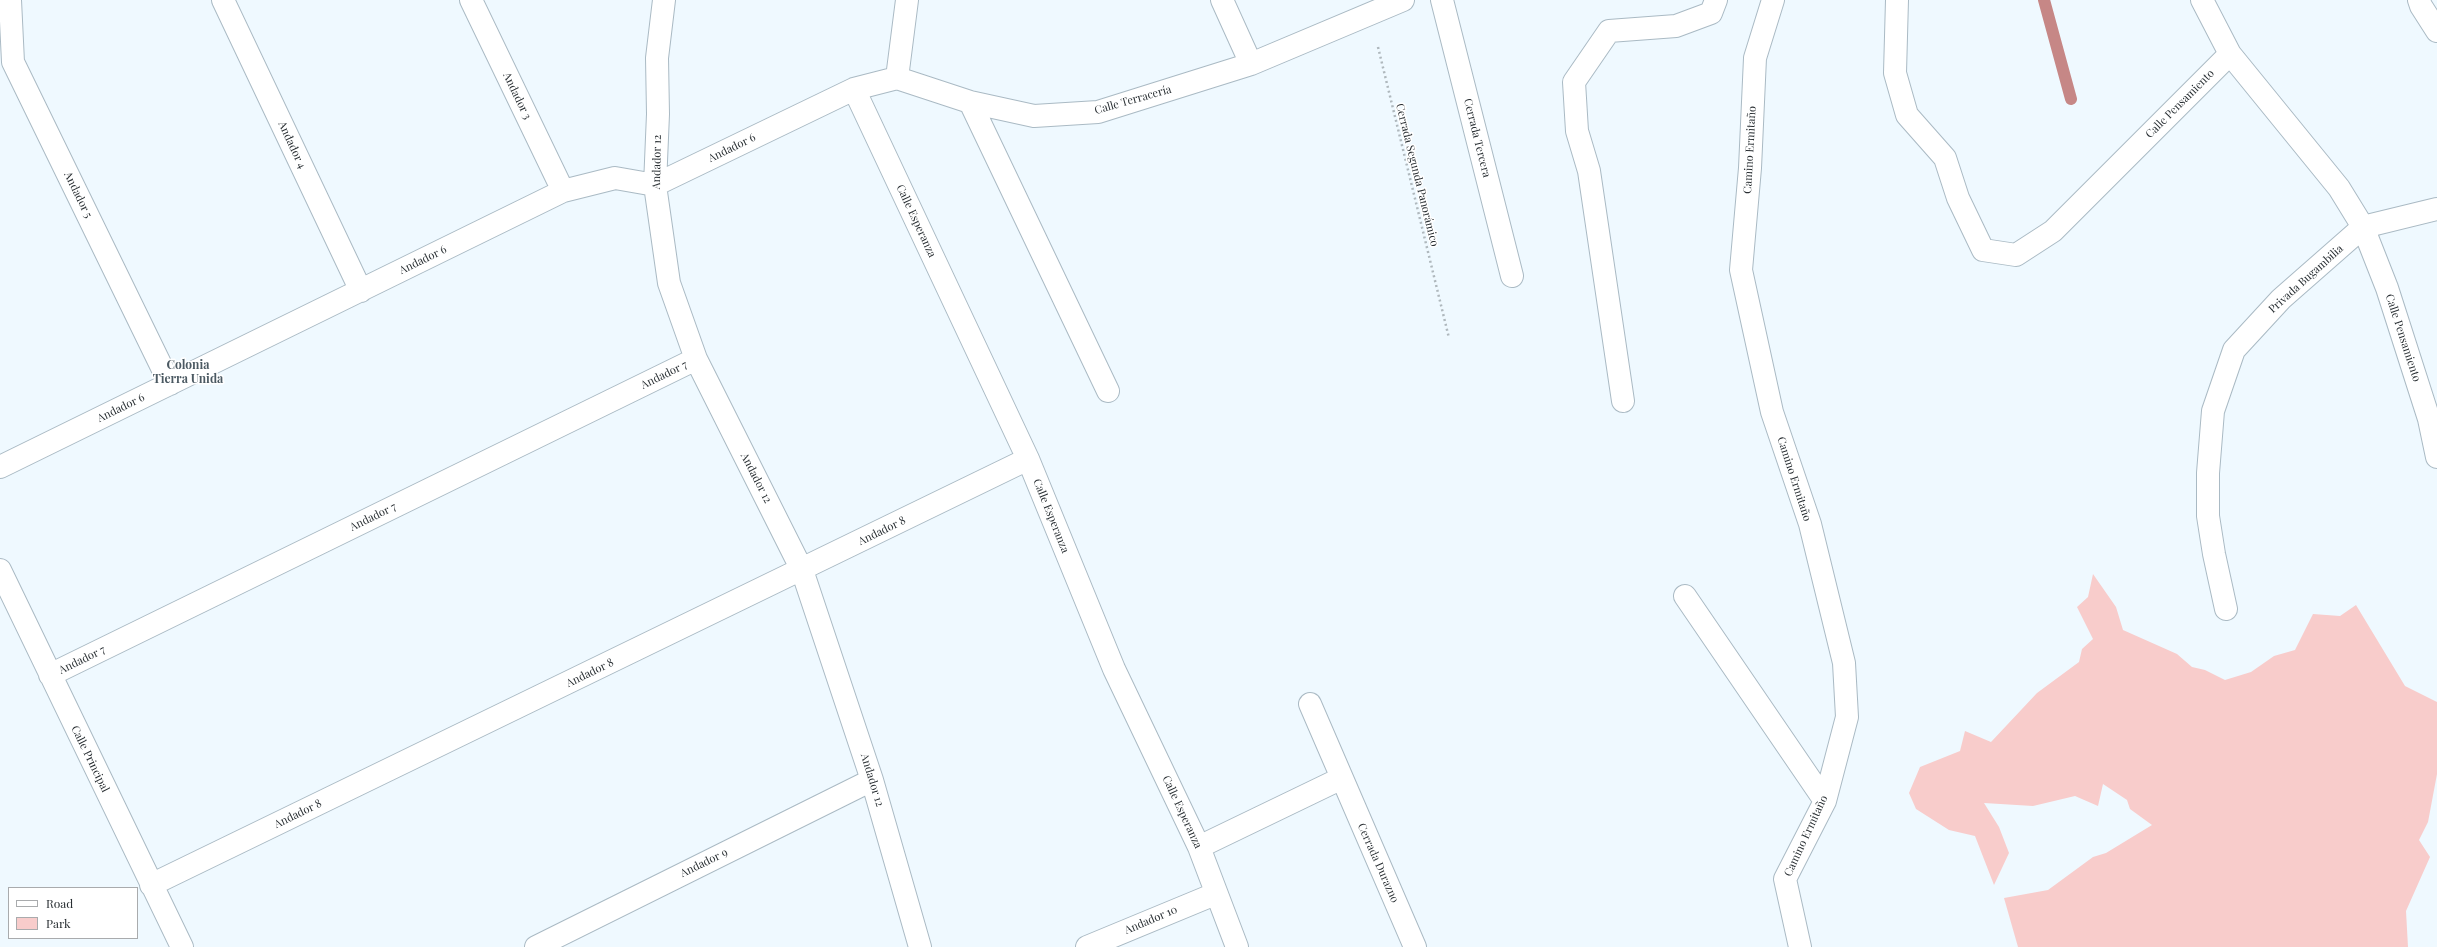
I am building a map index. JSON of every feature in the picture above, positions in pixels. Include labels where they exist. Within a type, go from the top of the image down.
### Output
[{"type":"street","name":"Andador 5","points":[[10,0],[13,62],[170,384]]},
{"type":"street","name":"Andador 4","points":[[223,0],[361,291]]},
{"type":"street","name":"Andador 3","points":[[471,0],[563,191]]},
{"type":"street","name":"Andador 12","points":[[664,0],[657,58],[658,114],[655,185],[669,283],[696,360],[802,570],[872,780],[920,947]]},
{"type":"street","points":[[854,89],[897,78],[907,0]]},
{"type":"street","points":[[1222,0],[1251,64]]},
{"type":"street","name":"Calle Terracería","points":[[897,78],[970,102],[1034,116],[1098,112],[1251,64],[1370,16],[1403,0]]},
{"type":"street","name":"Cerrada Tercera","points":[[1442,0],[1512,276]]},
{"type":"street","points":[[1623,401],[1590,172],[1577,131],[1574,82],[1609,32],[1676,26],[1711,13],[1716,0]]},
{"type":"street","name":"Camino Ermitaño","points":[[1773,0],[1754,58],[1750,168],[1742,270],[1772,412],[1810,524],[1844,663],[1847,717],[1825,801],[1785,879],[1800,947]]},
{"type":"street","name":"Calle Pensamiento","points":[[1897,0],[1895,73],[1907,115],[1945,158],[1958,198],[1983,250],[2016,255],[2053,231],[2230,54],[2339,188],[2363,227],[2387,288],[2429,419],[2437,456]]},
{"type":"street","points":[[2202,0],[2230,54]]},
{"type":"street","points":[[2420,0],[2421,6],[2437,31]]},
{"type":"street","name":"Andador 6","points":[[0,467],[563,191],[615,178],[655,185],[854,89]]},
{"type":"street","name":"Calle Esperanza","points":[[854,89],[1028,459],[1114,669],[1199,846],[1215,894],[1237,947]]},
{"type":"street","points":[[970,102],[1108,391]]},
{"type":"street","points":[[2363,227],[2437,209]]},
{"type":"street","name":"Privada Bugambilia","points":[[2226,609],[2214,554],[2208,516],[2208,473],[2213,411],[2234,350],[2281,299],[2363,227]]},
{"type":"street","name":"Andador 7","points":[[50,675],[696,360]]},
{"type":"street","name":"Andador 8","points":[[151,885],[1028,459]]},
{"type":"street","name":"Calle Principal","points":[[0,570],[182,947]]},
{"type":"street","points":[[1685,596],[1825,801]]},
{"type":"street","name":"Cerrada Durazno","points":[[1310,704],[1415,947]]},
{"type":"street","points":[[1199,846],[1342,778]]},
{"type":"street","name":"Andador 9","points":[[536,947],[872,780]]},
{"type":"street","name":"Andador 10","points":[[1087,947],[1215,894]]},
{"type":"path","name":"Cerrada Segunda Panorámico","points":[[1370,16],[1449,338]]},
{"type":"green space","points":[[2093,574],[2116,607],[2123,630],[2177,654],[2192,667],[2205,670],[2225,680],[2251,672],[2274,656],[2295,650],[2313,614],[2340,616],[2356,605],[2405,686],[2437,702],[2437,774],[2428,822],[2419,840],[2430,857],[2406,911],[2408,947],[2018,947],[2004,898],[2048,890],[2093,857],[2106,853],[2152,825],[2130,809],[2127,800],[2103,784],[2098,806],[2075,796],[2033,806],[1984,803],[1999,827],[2009,853],[1994,885],[1975,836],[1949,830],[1916,809],[1909,793],[1920,767],[1960,751],[1965,731],[1991,742],[2037,693],[2079,662],[2082,649],[2093,639],[2077,607],[2088,597]]},
{"type":"waterway","points":[[2044,0],[2071,99]]},
{"type":"district","name":"Colonia Tierra Unida","points":[[188,372]]}]
